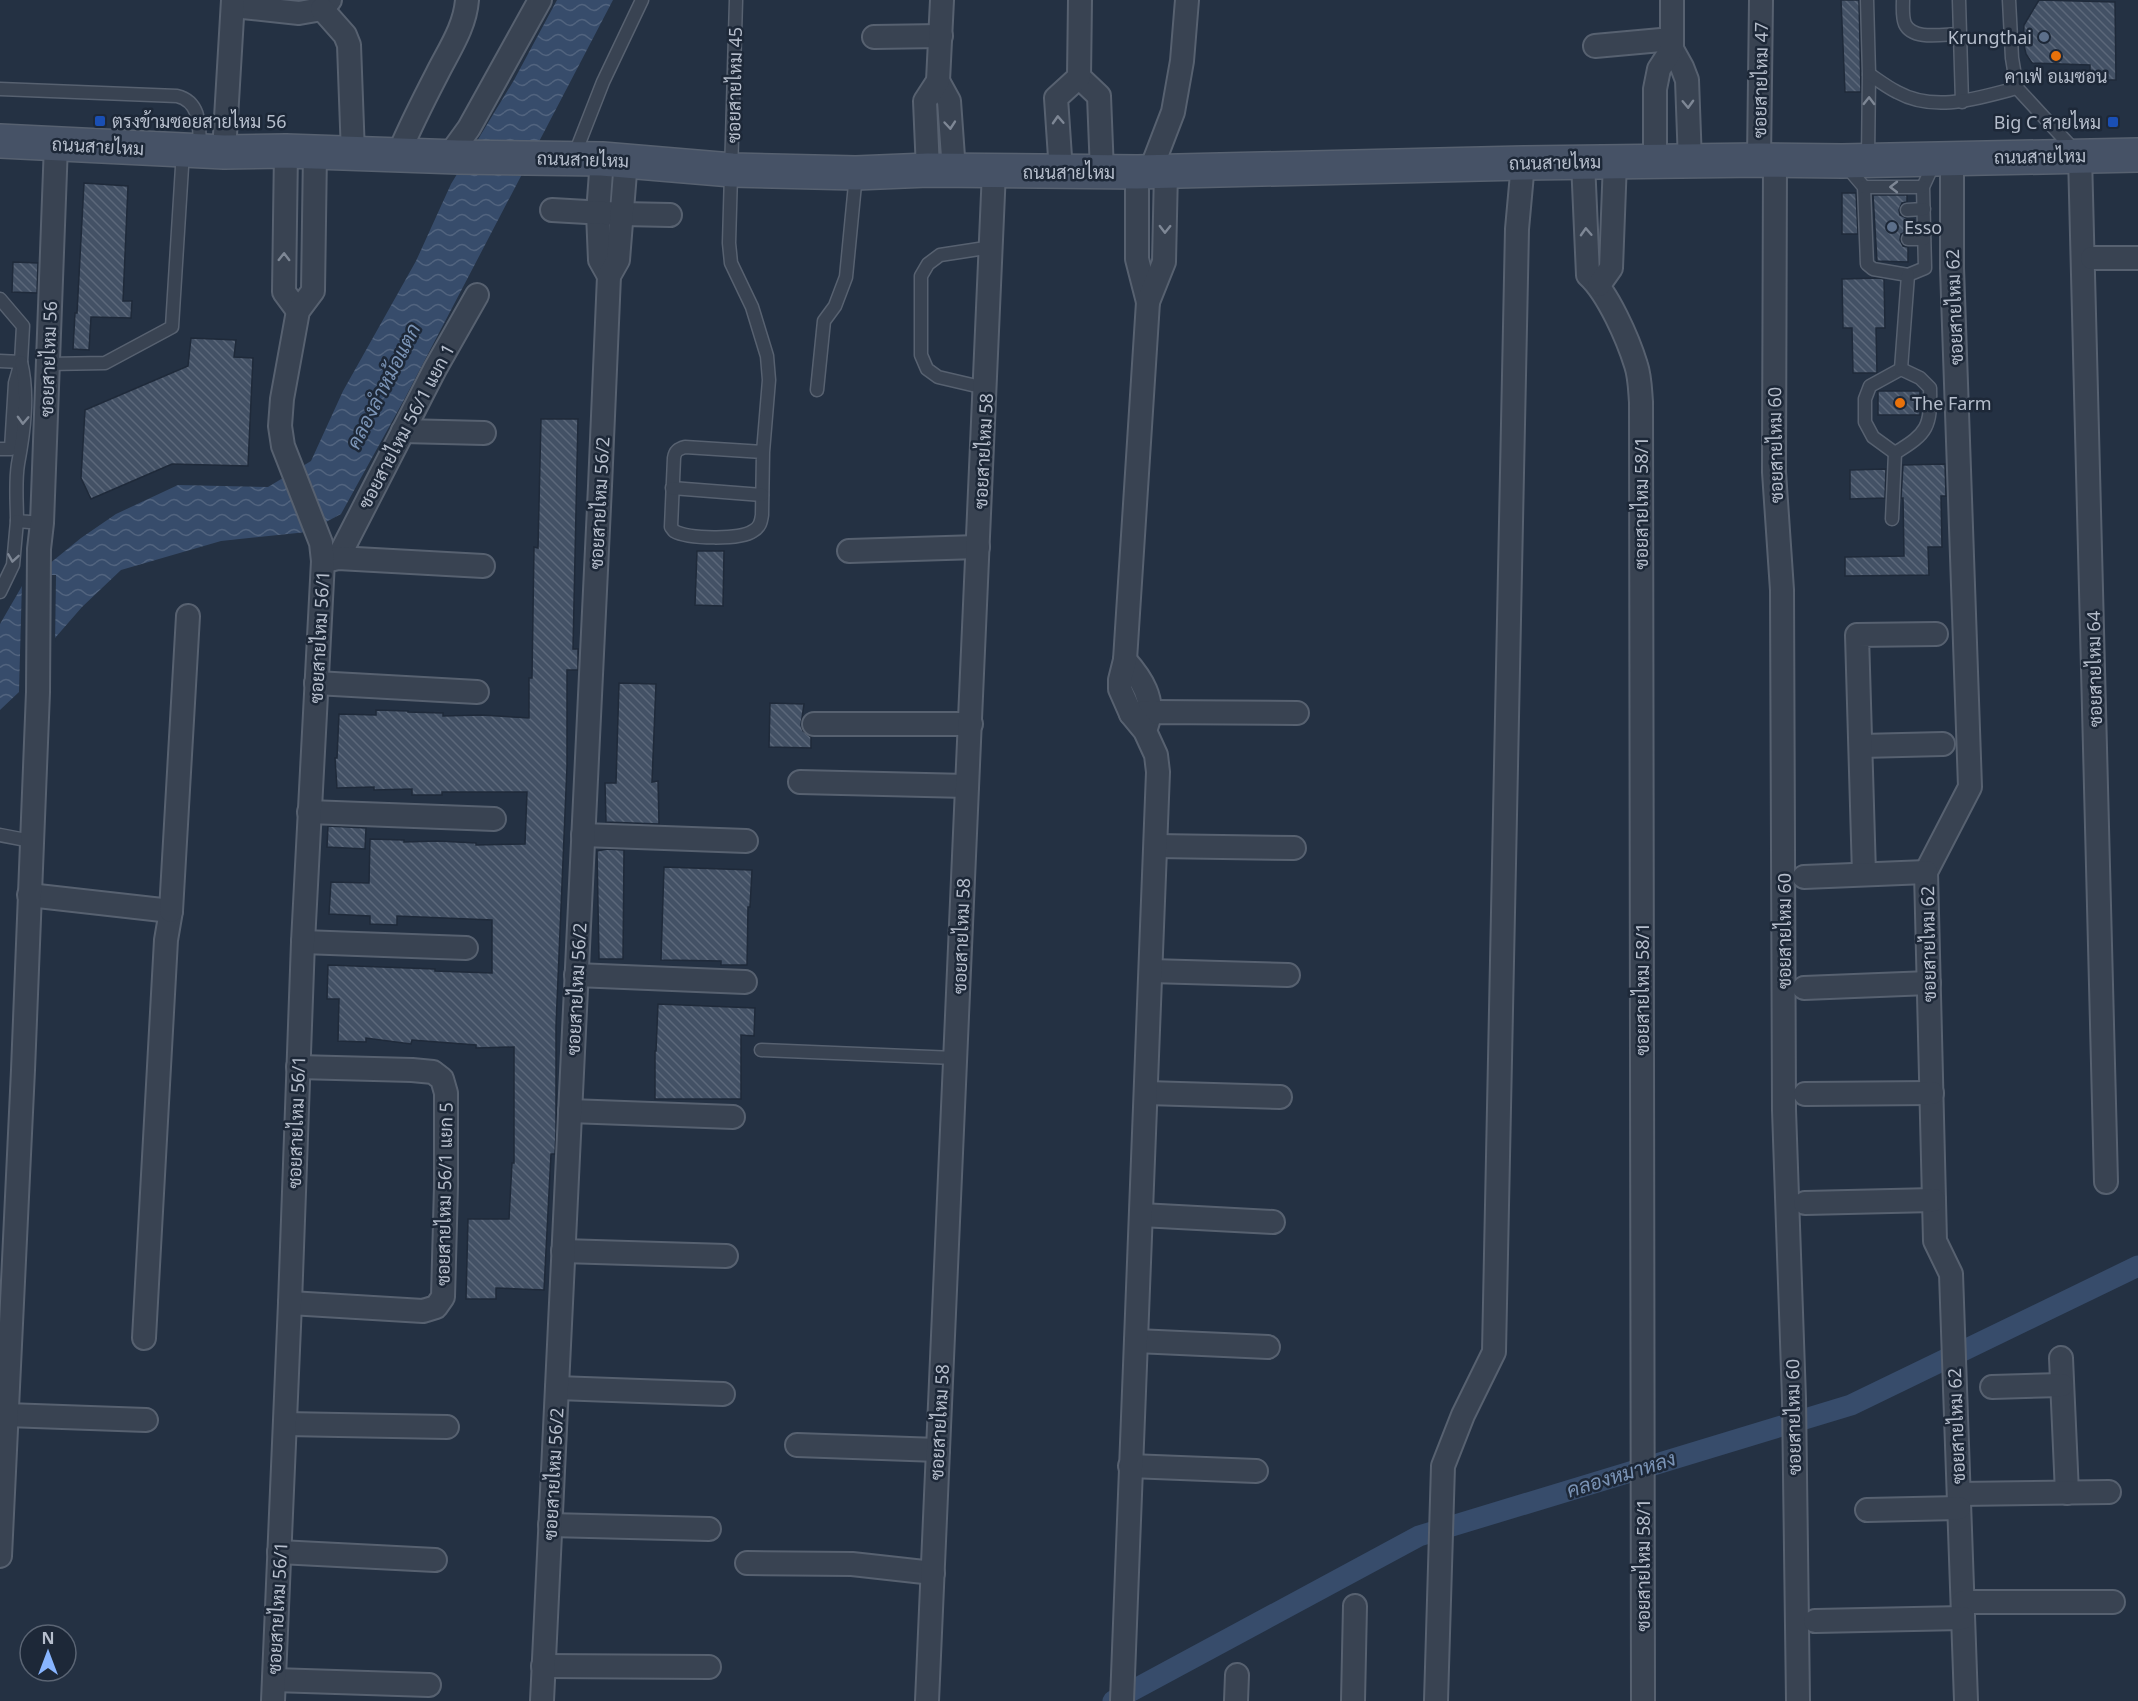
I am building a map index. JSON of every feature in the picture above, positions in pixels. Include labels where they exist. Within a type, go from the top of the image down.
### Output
[{"type":"main road","name":"ถนนสายไหม","points":[[0,141],[202,151],[586,159],[732,170],[856,172],[941,170],[1151,172],[1615,161],[1767,160],[1858,169],[1937,168],[2080,156],[2138,155]]},
{"type":"street","points":[[398,155],[413,120],[459,30],[466,11],[467,0]]},
{"type":"street","points":[[453,157],[540,0]]},
{"type":"street","points":[[941,170],[925,101],[938,81],[942,0]]},
{"type":"street","points":[[1061,172],[1056,98],[1078,77],[1080,0]]},
{"type":"street","points":[[1122,1701],[1158,763],[1142,719],[1120,689],[1120,680],[1125,660],[1148,302],[1137,259],[1151,172],[1173,112],[1182,61],[1187,0]]},
{"type":"street","points":[[1672,0],[1672,44],[1688,80],[1690,162]]},
{"type":"street","name":"ซอยสายไหม 47","points":[[1761,0],[1767,160]]},
{"type":"street","points":[[202,151],[233,3],[299,13],[326,5],[350,45],[353,154]]},
{"type":"street","points":[[874,37],[940,36]]},
{"type":"street","points":[[1595,46],[1672,44]]},
{"type":"street","points":[[1655,162],[1655,89],[1659,69],[1672,44]]},
{"type":"street","points":[[1078,77],[1099,96],[1102,172]]},
{"type":"street","name":"ซอยสายไหม 56","points":[[0,1556],[38,692],[39,575],[56,144]]},
{"type":"street","points":[[300,152],[284,292],[298,311],[282,399],[280,426],[283,446],[328,554],[483,566]]},
{"type":"street","name":"ซอยสายไหม 64","points":[[2080,156],[2106,1182]]},
{"type":"street","name":"ซอยสายไหม 56/2","points":[[586,159],[598,213],[600,260],[609,276]]},
{"type":"street","name":"ซอยสายไหม 56/2","points":[[542,1701],[609,276],[618,260],[622,214],[586,159]]},
{"type":"street","name":"ซอยสายไหม 60","points":[[1767,160],[1774,472],[1782,590],[1784,1110],[1794,1399],[1798,1701]]},
{"type":"street","points":[[1599,285],[1611,268],[1615,161]]},
{"type":"street","name":"ซอยสายไหม 58/1","points":[[1583,162],[1588,275],[1599,285],[1636,364],[1640,380],[1641,402],[1643,1701]]},
{"type":"street","points":[[1436,1701],[1443,1466],[1463,1415],[1494,1352],[1516,228],[1523,163]]},
{"type":"street","name":"ซอยสายไหม 62","points":[[1937,168],[1952,268],[1970,788],[1926,872],[1935,1241],[1951,1274],[1966,1701]]},
{"type":"street","name":"ซอยสายไหม 58","points":[[927,1701],[994,171]]},
{"type":"street","points":[[552,210],[669,215]]},
{"type":"street","points":[[2092,258],[2138,258]]},
{"type":"street","name":"ซอยสายไหม 56/1 แยก 1","points":[[328,554],[367,499],[435,369],[477,295]]},
{"type":"street","points":[[404,431],[484,434]]},
{"type":"street","points":[[849,551],[978,547]]},
{"type":"street","name":"ซอยสายไหม 56/1","points":[[273,1690],[291,1303],[309,812],[316,683],[328,554]]},
{"type":"street","points":[[144,1338],[165,952],[171,911],[188,616]]},
{"type":"street","points":[[1864,874],[1857,635],[1936,634]]},
{"type":"street","points":[[316,683],[477,692]]},
{"type":"street","points":[[1142,719],[1297,713]]},
{"type":"street","points":[[814,724],[970,724]]},
{"type":"street","points":[[1861,746],[1943,744]]},
{"type":"street","points":[[800,782],[967,786]]},
{"type":"street","points":[[309,812],[494,819]]},
{"type":"street","points":[[583,835],[746,841]]},
{"type":"street","points":[[1156,846],[1294,848]]},
{"type":"street","points":[[1804,877],[1926,872]]},
{"type":"street","points":[[29,895],[171,911]]},
{"type":"street","points":[[303,942],[466,948]]},
{"type":"street","points":[[1151,970],[1288,975]]},
{"type":"street","points":[[576,975],[745,982]]},
{"type":"street","points":[[1804,988],[1929,983]]},
{"type":"street","name":"ซอยสายไหม 56/1 แยก 5","points":[[291,1303],[423,1311],[436,1307],[443,1297],[446,1093],[442,1079],[433,1072],[412,1070],[298,1067]]},
{"type":"street","points":[[1147,1093],[1280,1097]]},
{"type":"street","points":[[1805,1094],[1932,1093]]},
{"type":"street","points":[[570,1112],[733,1117]]},
{"type":"street","points":[[1805,1203],[1934,1200]]},
{"type":"street","points":[[1141,1215],[1273,1222]]},
{"type":"street","points":[[563,1251],[726,1256]]},
{"type":"street","points":[[1136,1341],[1268,1347]]},
{"type":"street","points":[[2061,1358],[2067,1493]]},
{"type":"street","points":[[1992,1387],[2062,1385]]},
{"type":"street","points":[[556,1388],[723,1394]]},
{"type":"street","points":[[7,1415],[146,1420]]},
{"type":"street","points":[[285,1424],[447,1427]]},
{"type":"street","points":[[797,1445],[938,1450]]},
{"type":"street","points":[[1130,1466],[1256,1470]]},
{"type":"street","points":[[1867,1510],[1959,1501],[2109,1492]]},
{"type":"street","points":[[550,1526],[709,1528]]},
{"type":"street","points":[[279,1552],[435,1560]]},
{"type":"street","points":[[747,1563],[852,1564],[933,1573]]},
{"type":"street","points":[[1815,1621],[2113,1602]]},
{"type":"street","points":[[1353,1701],[1355,1606]]},
{"type":"street","points":[[543,1666],[709,1667]]},
{"type":"street","points":[[1236,1701],[1237,1675]]},
{"type":"street","points":[[273,1690],[429,1685]]},
{"type":"lane","points":[[586,159],[603,81],[642,0]]},
{"type":"lane","name":"ซอยสายไหม 45","points":[[672,488],[674,531],[687,535],[739,537],[754,531],[760,524],[769,380],[767,356],[752,307],[731,262],[729,243],[736,0]]},
{"type":"lane","points":[[1867,0],[1869,74],[1858,169],[1870,210],[1871,239],[1867,264],[1873,269],[1908,275],[1925,268],[1924,209],[1937,168]]},
{"type":"lane","points":[[1903,0],[1905,25],[1911,32],[1922,35],[1959,34]]},
{"type":"lane","points":[[1959,0],[1962,102]]},
{"type":"lane","points":[[2009,0],[2012,58],[2017,88],[2080,156]]},
{"type":"lane","points":[[1869,74],[1899,93],[1927,101],[1962,102],[2017,88]]},
{"type":"lane","points":[[0,89],[177,96],[187,99],[195,108],[198,121],[202,151],[172,327],[105,363],[47,364]]},
{"type":"lane","points":[[817,390],[824,321],[834,306],[846,277],[856,172]]},
{"type":"lane","points":[[1907,210],[1924,209]]},
{"type":"lane","points":[[1908,239],[1924,239]]},
{"type":"lane","points":[[985,388],[938,376],[927,369],[921,355],[921,276],[928,264],[940,255],[992,247]]},
{"type":"lane","points":[[1902,369],[1908,275]]},
{"type":"lane","points":[[0,298],[23,326],[21,362],[15,383],[11,449],[0,449]]},
{"type":"lane","points":[[0,361],[21,362]]},
{"type":"lane","points":[[0,592],[13,565],[25,378],[21,362]]},
{"type":"lane","points":[[1895,453],[1912,443],[1927,427],[1931,406],[1930,388],[1920,378],[1902,369]]},
{"type":"lane","points":[[1895,453],[1873,437],[1865,422],[1865,399],[1870,386],[1902,369]]},
{"type":"lane","points":[[762,495],[672,488],[675,453],[680,448],[763,452]]},
{"type":"lane","points":[[1892,519],[1895,453]]},
{"type":"lane","points":[[17,521],[42,523]]},
{"type":"lane","points":[[0,835],[31,841]]},
{"type":"lane","points":[[761,1050],[955,1058]]},
{"type":"water","name":"คลองลำหม้อแตก","points":[[557,0],[613,0],[405,398],[341,514],[307,532],[221,541],[121,570],[82,607],[55,638],[19,692],[0,710],[0,624],[22,586],[81,538],[116,514],[178,485],[268,487],[311,461],[343,391],[416,261],[451,184],[514,80]]},
{"type":"pier","points":[[31,575],[56,575],[55,644],[22,692],[19,692],[22,582]]},
{"type":"building","points":[[1841,0],[1859,0],[1861,92],[1845,92]]},
{"type":"building","points":[[2039,0],[2115,2],[2116,80],[2090,80],[2090,65],[2032,63],[2026,54],[2023,41],[2024,25]]},
{"type":"building","points":[[84,183],[128,186],[123,301],[132,301],[131,318],[91,317],[89,350],[73,349]]},
{"type":"building","points":[[1842,193],[1856,193],[1858,234],[1842,234]]},
{"type":"building","points":[[1873,195],[1907,195],[1907,202],[1902,203],[1899,210],[1900,215],[1907,218],[1908,231],[1901,234],[1900,240],[1903,246],[1908,247],[1908,262],[1877,261]]},
{"type":"building","points":[[13,262],[38,263],[37,293],[12,292]]},
{"type":"building","points":[[1842,279],[1884,279],[1885,328],[1876,328],[1877,373],[1853,373],[1852,328],[1843,328]]},
{"type":"building","points":[[191,338],[236,340],[234,357],[253,358],[248,466],[172,464],[91,499],[81,478],[85,410],[188,366]]},
{"type":"building","points":[[1878,391],[1920,391],[1920,415],[1878,415]]},
{"type":"building","points":[[541,419],[578,419],[573,649],[578,649],[578,670],[567,670],[567,766],[556,1026],[556,1133],[555,1154],[551,1154],[544,1290],[496,1288],[496,1299],[466,1299],[468,1219],[509,1219],[512,1163],[514,1163],[514,1047],[476,1048],[476,1045],[412,1040],[411,1044],[366,1038],[366,1042],[338,1041],[339,999],[327,999],[328,965],[492,973],[492,920],[397,916],[397,925],[370,924],[370,916],[329,914],[331,882],[369,883],[370,839],[476,843],[476,845],[525,844],[527,792],[442,792],[442,795],[412,795],[412,789],[337,788],[335,758],[337,758],[339,714],[376,715],[376,710],[443,713],[443,716],[481,715],[529,718],[529,678],[532,678],[534,547],[538,548]]},
{"type":"building","points":[[1945,464],[1946,496],[1941,496],[1942,547],[1928,547],[1929,575],[1845,576],[1845,557],[1904,556],[1903,498],[1901,498],[1903,465]]},
{"type":"building","points":[[1886,469],[1885,498],[1850,499],[1850,470]]},
{"type":"building","points":[[697,551],[724,551],[723,606],[695,605]]},
{"type":"building","points":[[619,683],[656,684],[652,782],[658,781],[659,824],[606,822],[605,783],[616,783]]},
{"type":"building","points":[[770,703],[804,704],[801,725],[803,731],[811,737],[811,748],[769,747]]},
{"type":"building","points":[[328,826],[366,828],[365,849],[327,847]]},
{"type":"building","points":[[624,850],[623,959],[599,959],[597,851]]},
{"type":"building","points":[[664,867],[752,870],[750,907],[748,907],[747,965],[721,965],[721,961],[661,960]]},
{"type":"building","points":[[658,1004],[755,1008],[754,1036],[741,1035],[741,1099],[655,1099]]},
{"type":"waterway","name":"คลองหมาหลง","points":[[1113,1701],[1419,1536],[1851,1405],[2138,1266]]},
{"type":"place","name":"Krungthai","points":[[2044,37]]},
{"type":"place","name":"คาเฟ่ อเมซอน","points":[[2056,56]]},
{"type":"place","name":"ตรงข้ามซอยสายไหม 56","points":[[100,121]]},
{"type":"place","name":"Big C สายไหม","points":[[2113,122]]},
{"type":"place","name":"Esso","points":[[1892,227]]},
{"type":"place","name":"The Farm","points":[[1900,403]]}]
